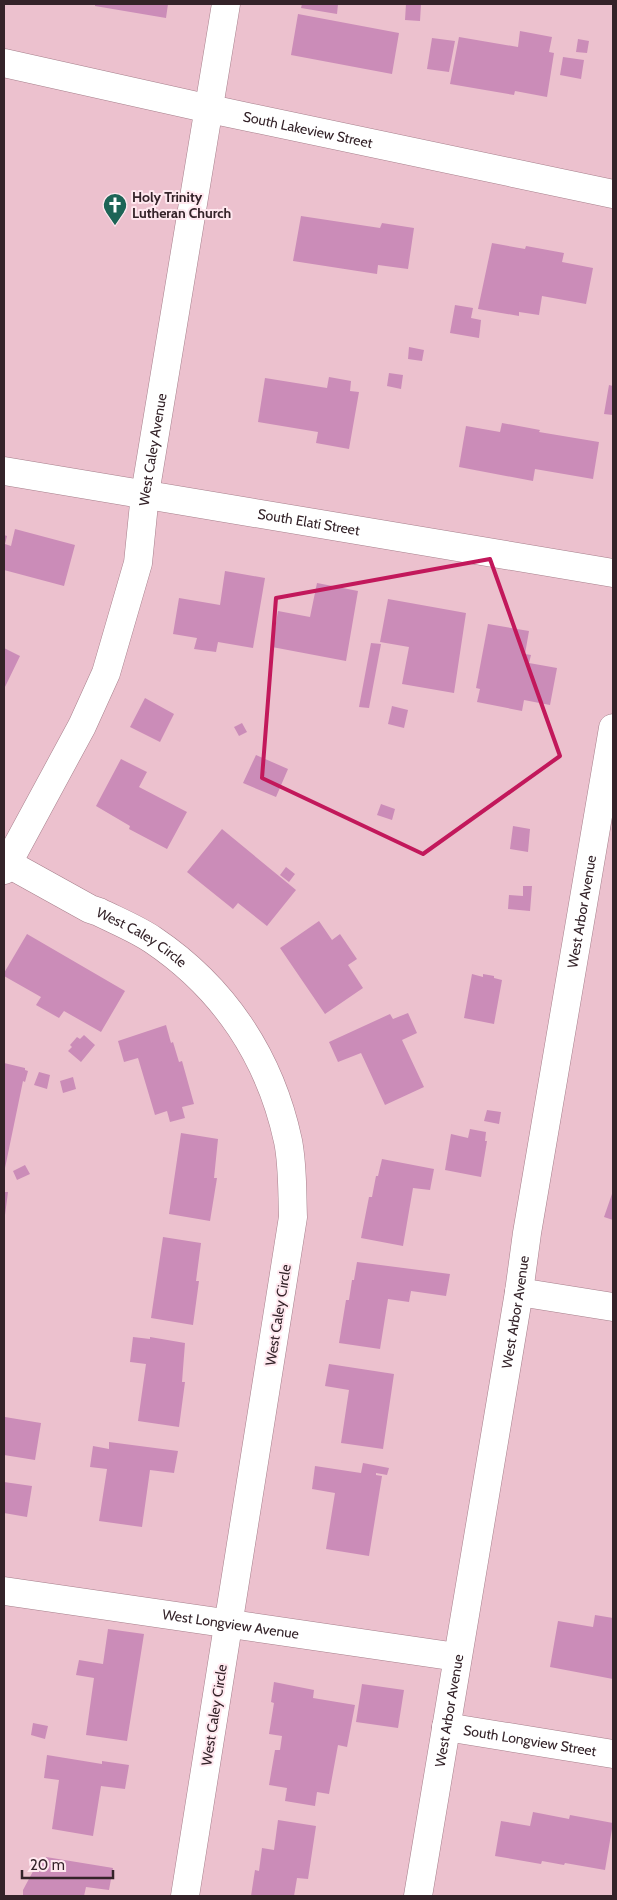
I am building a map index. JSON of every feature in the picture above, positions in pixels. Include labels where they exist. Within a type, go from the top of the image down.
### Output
[{"type":"street","name":"West Caley Avenue","points":[[6,866],[82,726],[106,674],[138,563],[145,494],[226,4]]},
{"type":"street","name":"South Lakeview Street","points":[[4,63],[210,109],[613,194]]},
{"type":"street","name":"South Elati Street","points":[[4,471],[613,573]]},
{"type":"street","name":"West Arbor Avenue","points":[[418,1896],[519,1292],[530,1213],[613,728]]},
{"type":"street","name":"West Caley Circle","points":[[6,866],[152,939],[214,991],[234,1015],[268,1076],[279,1107],[288,1142],[292,1174],[293,1217],[185,1896]]},
{"type":"street","points":[[519,1292],[613,1308]]},
{"type":"street","name":"West Longview Avenue","points":[[4,1592],[457,1657]]},
{"type":"street","name":"South Longview Street","points":[[446,1727],[613,1754]]},
{"type":"highlighted area","points":[[490,559],[560,756],[423,854],[262,778],[276,598]]},
{"type":"building","points":[[95,4],[168,4],[166,18],[95,6]]},
{"type":"building","points":[[302,4],[338,4],[337,14],[301,8]]},
{"type":"building","points":[[406,4],[421,4],[420,21],[405,20]]},
{"type":"building","points":[[298,14],[399,33],[392,74],[291,55]]},
{"type":"building","points":[[520,31],[552,37],[549,52],[554,53],[547,97],[515,91],[514,95],[450,84],[459,37],[518,47]]},
{"type":"building","points":[[432,38],[455,41],[449,72],[427,69]]},
{"type":"building","points":[[578,39],[589,41],[587,53],[576,52]]},
{"type":"building","points":[[563,57],[584,60],[581,79],[560,75]]},
{"type":"building","points":[[301,216],[380,228],[382,223],[414,228],[408,269],[378,265],[377,274],[293,261]]},
{"type":"building","points":[[492,243],[525,249],[526,246],[564,253],[562,262],[593,268],[586,304],[542,296],[539,315],[519,312],[519,316],[478,309]]},
{"type":"building","points":[[455,305],[473,308],[471,318],[481,320],[479,338],[450,333]]},
{"type":"building","points":[[409,347],[424,350],[422,361],[408,359]]},
{"type":"building","points":[[389,373],[403,375],[401,389],[387,386]]},
{"type":"building","points":[[329,377],[351,381],[350,391],[359,392],[349,449],[316,443],[318,432],[258,422],[265,378],[327,388]]},
{"type":"building","points":[[609,385],[613,386],[613,415],[604,414]]},
{"type":"building","points":[[502,423],[540,430],[539,432],[599,442],[593,479],[535,469],[533,481],[459,467],[466,426],[500,432]]},
{"type":"building","points":[[15,529],[75,545],[64,586],[4,570],[4,535],[7,536],[5,544],[11,546]]},
{"type":"building","points":[[225,571],[265,578],[253,648],[218,642],[216,652],[194,649],[197,638],[173,634],[179,598],[220,605]]},
{"type":"building","points":[[317,583],[358,591],[346,661],[272,647],[278,611],[310,617]]},
{"type":"building","points":[[388,599],[466,613],[454,693],[402,684],[409,647],[380,642]]},
{"type":"building","points":[[488,624],[529,631],[525,654],[531,655],[529,663],[557,668],[550,705],[524,700],[522,711],[477,702],[480,689],[476,688]]},
{"type":"building","points":[[371,643],[381,644],[369,708],[359,707]]},
{"type":"building","points":[[4,648],[20,656],[4,689]]},
{"type":"building","points":[[145,698],[174,714],[160,742],[130,727]]},
{"type":"building","points":[[392,706],[408,710],[404,728],[388,724]]},
{"type":"building","points":[[242,723],[247,732],[239,736],[234,727]]},
{"type":"building","points":[[256,755],[288,769],[276,797],[243,783]]},
{"type":"building","points":[[121,759],[147,772],[139,787],[187,812],[167,849],[129,829],[130,826],[96,806]]},
{"type":"building","points":[[381,804],[395,809],[392,820],[377,815]]},
{"type":"building","points":[[513,826],[530,829],[528,852],[510,849]]},
{"type":"building","points":[[222,829],[296,890],[267,926],[238,903],[233,909],[187,872]]},
{"type":"building","points":[[286,867],[295,874],[289,882],[280,875]]},
{"type":"building","points":[[523,886],[532,886],[530,911],[508,909],[509,895],[523,896]]},
{"type":"building","points":[[319,921],[332,940],[340,934],[357,959],[348,965],[363,988],[325,1014],[280,948]]},
{"type":"building","points":[[27,934],[125,991],[101,1032],[64,1011],[59,1018],[36,1005],[41,997],[4,976]]},
{"type":"building","points":[[472,974],[483,977],[483,974],[494,976],[494,978],[502,980],[494,1024],[464,1018]]},
{"type":"building","points":[[408,1013],[417,1033],[402,1040],[424,1087],[385,1105],[361,1053],[338,1062],[329,1042],[390,1014],[393,1019]]},
{"type":"building","points":[[166,1025],[179,1062],[182,1061],[194,1104],[182,1107],[185,1118],[170,1122],[167,1111],[155,1115],[138,1058],[124,1062],[118,1041]]},
{"type":"building","points":[[84,1035],[95,1045],[81,1062],[68,1051],[72,1047],[70,1045],[77,1037],[80,1039]]},
{"type":"building","points":[[4,1063],[25,1068],[28,1071],[25,1082],[23,1081],[5,1168],[4,1168]]},
{"type":"building","points":[[39,1072],[50,1075],[47,1089],[34,1085]]},
{"type":"building","points":[[73,1077],[76,1089],[63,1093],[60,1081]]},
{"type":"building","points":[[487,1110],[501,1112],[499,1124],[484,1121]]},
{"type":"building","points":[[470,1129],[486,1132],[485,1141],[487,1141],[481,1177],[445,1170],[451,1134],[468,1138]]},
{"type":"building","points":[[181,1133],[218,1139],[214,1178],[217,1178],[210,1221],[169,1214]]},
{"type":"building","points":[[382,1159],[434,1169],[430,1190],[413,1188],[403,1246],[361,1238],[369,1197],[372,1197]]},
{"type":"building","points":[[25,1165],[30,1174],[17,1180],[13,1171]]},
{"type":"building","points":[[613,1191],[613,1220],[604,1217]]},
{"type":"building","points":[[4,1192],[8,1192],[5,1215],[4,1215]]},
{"type":"building","points":[[163,1237],[201,1243],[196,1281],[199,1281],[193,1325],[151,1318]]},
{"type":"building","points":[[357,1262],[450,1274],[446,1296],[411,1291],[409,1302],[388,1299],[380,1349],[339,1343],[346,1300],[349,1300]]},
{"type":"building","points":[[133,1337],[150,1339],[150,1337],[185,1343],[182,1382],[185,1382],[179,1427],[138,1421],[146,1364],[130,1362]]},
{"type":"building","points":[[329,1364],[394,1374],[383,1449],[341,1443],[349,1390],[325,1386]]},
{"type":"building","points":[[5,1417],[41,1423],[35,1460],[4,1455]]},
{"type":"building","points":[[109,1442],[178,1451],[174,1473],[150,1470],[142,1527],[99,1521],[107,1469],[90,1467],[93,1446],[109,1449]]},
{"type":"building","points":[[363,1463],[389,1468],[387,1475],[376,1473],[376,1475],[382,1476],[369,1556],[326,1549],[335,1493],[312,1489],[315,1466],[361,1473]]},
{"type":"building","points":[[4,1482],[32,1486],[27,1517],[4,1513]]},
{"type":"building","points":[[595,1615],[613,1618],[613,1679],[550,1667],[558,1621],[593,1627]]},
{"type":"building","points":[[108,1629],[144,1634],[127,1741],[86,1735],[94,1678],[76,1675],[79,1660],[103,1664]]},
{"type":"building","points":[[274,1682],[314,1690],[313,1698],[355,1705],[347,1747],[338,1745],[329,1794],[317,1792],[315,1806],[285,1801],[287,1788],[269,1785],[275,1750],[280,1750],[282,1736],[269,1734],[274,1703],[271,1702]]},
{"type":"building","points":[[362,1684],[404,1690],[398,1728],[356,1722]]},
{"type":"building","points":[[33,1723],[48,1726],[45,1739],[31,1735]]},
{"type":"building","points":[[47,1755],[102,1764],[102,1761],[129,1765],[125,1789],[101,1786],[93,1836],[52,1829],[59,1780],[44,1778]]},
{"type":"building","points":[[533,1812],[569,1819],[570,1815],[613,1823],[605,1870],[565,1863],[564,1865],[542,1861],[541,1864],[495,1856],[501,1821],[530,1826]]},
{"type":"building","points":[[278,1820],[316,1826],[308,1879],[297,1878],[294,1896],[251,1896],[255,1870],[259,1871],[262,1848],[274,1850]]},
{"type":"building","points":[[46,1857],[113,1868],[109,1890],[86,1887],[84,1896],[23,1896],[23,1890],[38,1862],[45,1863]]},
{"type":"place","name":"Holy Trinity Lutheran Church","points":[[115,226]]}]
